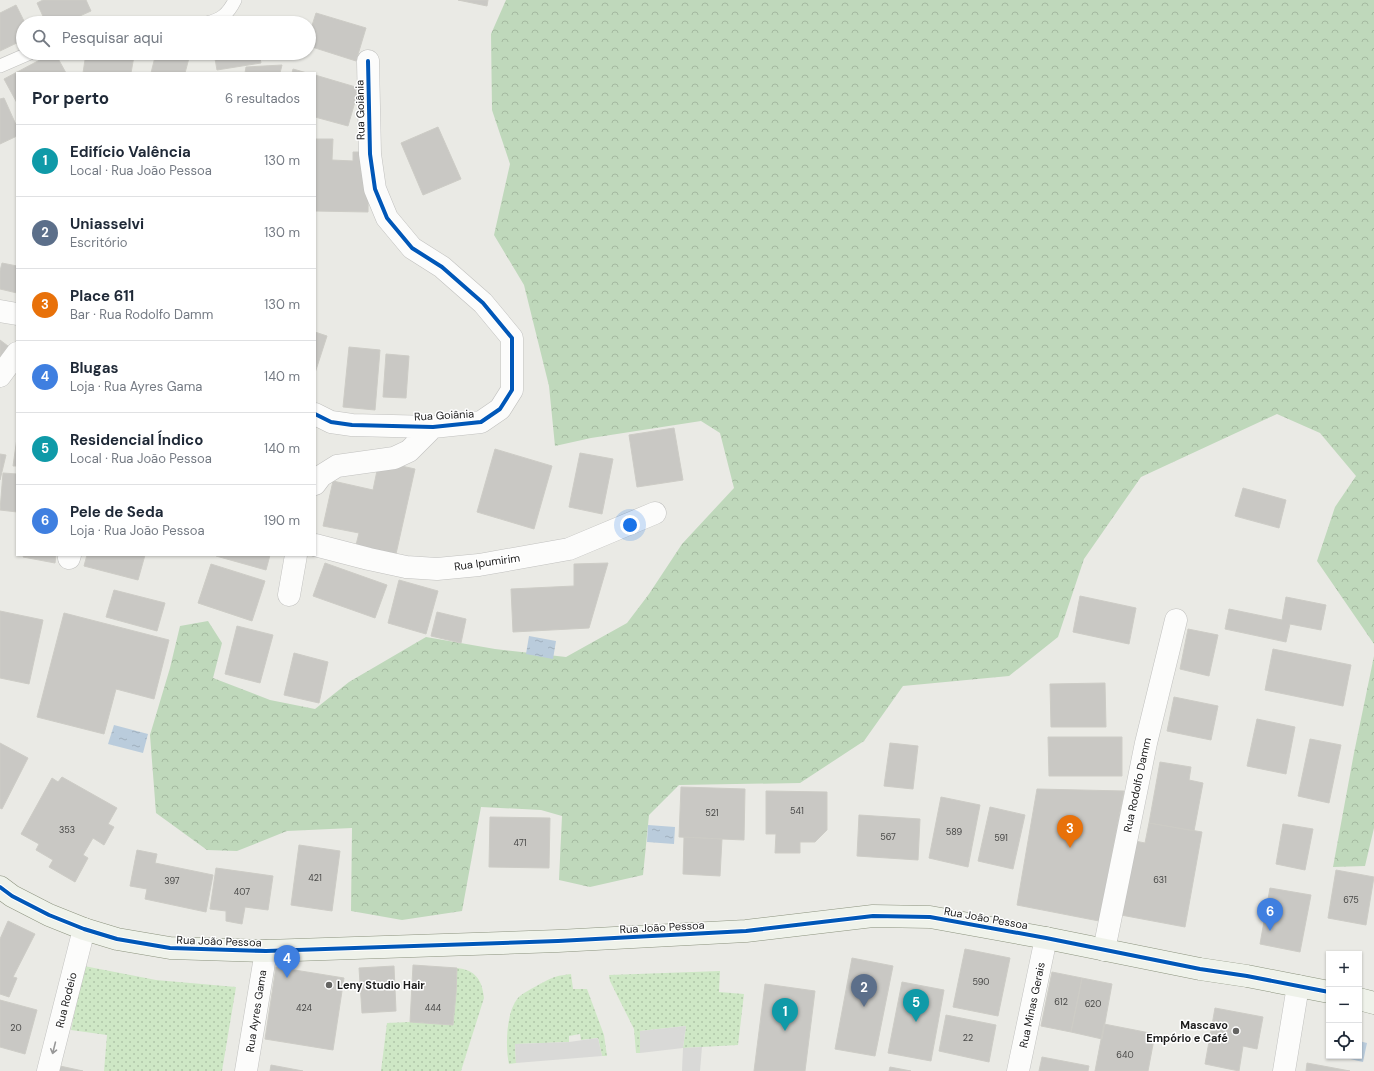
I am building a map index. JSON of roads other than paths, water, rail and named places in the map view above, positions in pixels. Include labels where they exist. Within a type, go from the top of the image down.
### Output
[{"type":"main road","name":"Rua João Pessoa","points":[[0,887],[12,896],[49,916],[84,929],[117,939],[170,948],[266,951],[558,941],[746,931],[873,916],[930,917],[1046,938],[1200,969],[1326,991]]},
{"type":"main road","points":[[1362,1000],[1374,1003]]},
{"type":"street","name":"Rua Goiânia","points":[[316,414],[331,422],[352,425],[433,426],[481,422],[500,409],[512,390],[512,338],[483,303],[442,268],[412,248],[387,218],[375,189],[370,154],[368,61]]},
{"type":"street","points":[[0,311],[16,314]]},
{"type":"street","points":[[0,376],[16,354]]},
{"type":"street","points":[[316,483],[321,476],[336,466],[394,458],[409,451],[433,426]]},
{"type":"street","name":"Rua Ipumirim","points":[[316,545],[406,567],[437,569],[479,565],[569,549],[654,513]]},
{"type":"street","points":[[289,595],[296,556]]},
{"type":"street","name":"Rua Rodolfo Damm","points":[[1104,950],[1146,743],[1176,620]]},
{"type":"street","name":"Rua Rodeio","points":[[48,1071],[84,929]]},
{"type":"street","name":"Rua Minas Gerais","points":[[1018,1071],[1046,938]]},
{"type":"street","name":"Rua Ayres Gama","points":[[246,1071],[266,951]]},
{"type":"street","points":[[1284,1071],[1298,986]]},
{"type":"lane","points":[[223,16],[235,0]]},
{"type":"lane","points":[[0,66],[16,59]]},
{"type":"water","points":[[529,636],[556,641],[553,659],[526,654]]},
{"type":"water","points":[[114,725],[148,734],[143,753],[108,744]]},
{"type":"water","points":[[648,825],[675,827],[674,844],[647,842]]},
{"type":"water","points":[[1362,1042],[1367,1043],[1363,1062],[1350,1059],[1362,1059]]},
{"type":"place","name":"Place 611","points":[[1070,848]]},
{"type":"place","name":"Pele de Seda","points":[[1270,931]]},
{"type":"place","name":"Blugas","points":[[287,978]]},
{"type":"place","name":"Leny Studio Hair","points":[[329,985]]},
{"type":"place","name":"Uniasselvi","points":[[864,1007]]},
{"type":"place","name":"Residencial Índico","points":[[916,1022]]},
{"type":"place","name":"Edifício Valência","points":[[785,1031]]},
{"type":"place","name":"Mascavo Empório e Café","points":[[1236,1031]]}]
